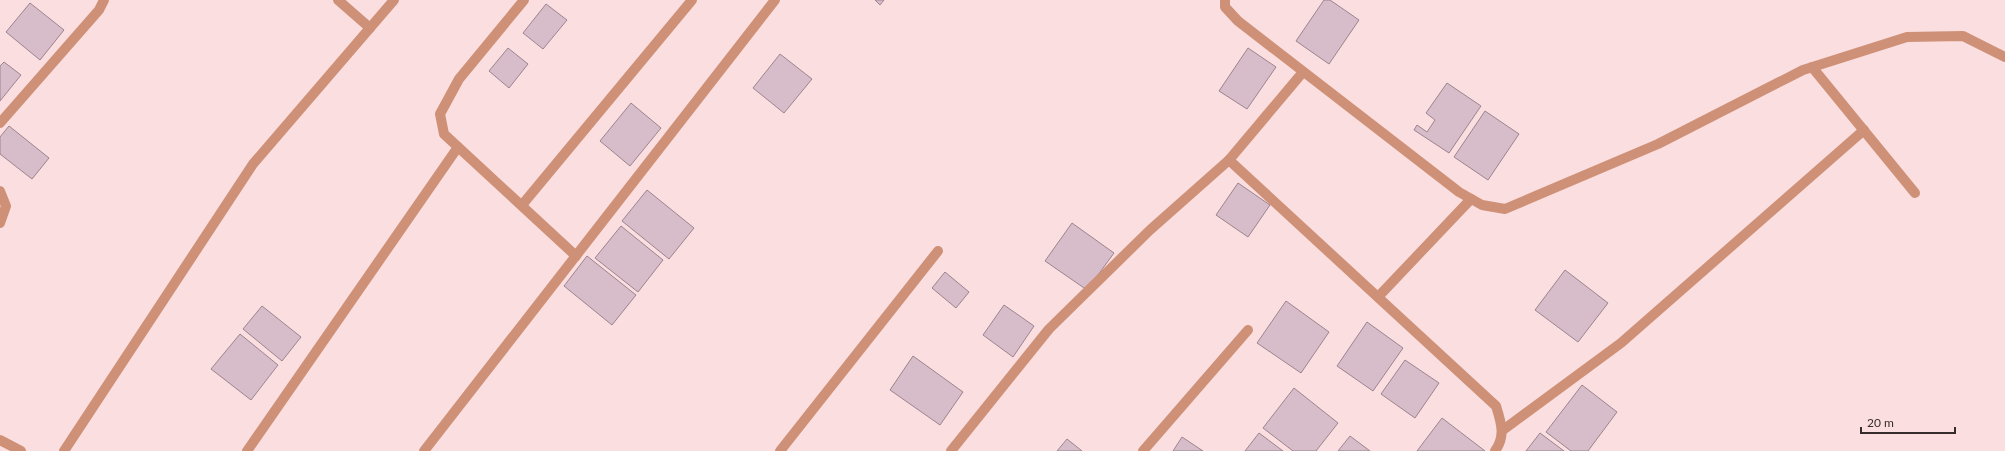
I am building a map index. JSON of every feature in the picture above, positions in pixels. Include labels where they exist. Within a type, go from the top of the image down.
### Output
[{"type":"street","points":[[0,123],[99,10],[104,0]]},
{"type":"street","points":[[338,0],[370,28]]},
{"type":"street","points":[[64,451],[253,164],[394,0]]},
{"type":"street","points":[[524,0],[459,79],[440,114],[444,134],[576,256]]},
{"type":"street","points":[[522,205],[692,0]]},
{"type":"street","points":[[424,451],[775,0]]},
{"type":"street","points":[[1225,0],[1225,7],[1238,21],[1397,147],[1471,199],[1482,205],[1505,209],[1658,144],[1803,70],[1907,37],[1964,36],[2005,57]]},
{"type":"street","points":[[1812,67],[1915,193]]},
{"type":"street","points":[[951,451],[1049,329],[1150,230],[1229,160],[1304,72]]},
{"type":"street","points":[[1503,430],[1621,344],[1864,130]]},
{"type":"street","points":[[246,451],[458,147]]},
{"type":"street","points":[[1229,160],[1496,406],[1503,430],[1499,445],[1495,451]]},
{"type":"street","points":[[0,191],[6,206],[0,223]]},
{"type":"street","points":[[1378,297],[1471,199]]},
{"type":"street","points":[[780,451],[938,251]]},
{"type":"street","points":[[1143,451],[1248,330]]},
{"type":"street","points":[[0,440],[22,451]]},
{"type":"building","points":[[875,0],[884,0],[880,5]]},
{"type":"building","points":[[1324,0],[1330,0],[1359,20],[1329,64],[1296,41]]},
{"type":"building","points":[[30,3],[64,30],[40,60],[6,32]]},
{"type":"building","points":[[546,4],[567,20],[543,49],[523,33]]},
{"type":"building","points":[[508,48],[528,64],[509,88],[489,71]]},
{"type":"building","points":[[1248,48],[1276,67],[1247,109],[1219,91]]},
{"type":"building","points":[[780,54],[812,79],[784,113],[753,88]]},
{"type":"building","points":[[4,62],[21,75],[0,101],[0,66]]},
{"type":"building","points":[[1447,83],[1481,106],[1449,153],[1414,130],[1417,125],[1427,132],[1435,120],[1426,113]]},
{"type":"building","points":[[631,103],[661,128],[630,166],[600,141]]},
{"type":"building","points":[[1485,111],[1519,134],[1488,180],[1454,157]]},
{"type":"building","points":[[9,126],[49,158],[32,179],[0,154],[0,137]]},
{"type":"building","points":[[1238,183],[1270,205],[1248,237],[1216,215]]},
{"type":"building","points":[[647,190],[694,228],[669,259],[622,221]]},
{"type":"building","points":[[1072,223],[1114,253],[1087,290],[1045,261]]},
{"type":"building","points":[[621,226],[663,260],[638,292],[595,258]]},
{"type":"building","points":[[587,256],[636,295],[612,325],[564,286]]},
{"type":"building","points":[[1565,270],[1608,303],[1578,342],[1535,310]]},
{"type":"building","points":[[945,272],[969,292],[956,308],[932,288]]},
{"type":"building","points":[[1286,301],[1329,332],[1301,373],[1257,343]]},
{"type":"building","points":[[1004,305],[1034,326],[1013,357],[983,335]]},
{"type":"building","points":[[262,306],[301,337],[282,361],[243,329]]},
{"type":"building","points":[[1367,322],[1403,348],[1373,391],[1337,366]]},
{"type":"building","points":[[240,334],[278,365],[251,400],[211,369]]},
{"type":"building","points":[[913,356],[963,392],[940,425],[890,390]]},
{"type":"building","points":[[1405,360],[1439,383],[1415,418],[1381,394]]},
{"type":"building","points":[[1582,385],[1617,412],[1588,451],[1571,451],[1546,432]]},
{"type":"building","points":[[1294,388],[1338,423],[1316,451],[1293,451],[1263,428]]},
{"type":"building","points":[[1442,418],[1485,451],[1417,451]]},
{"type":"building","points":[[1259,433],[1283,451],[1245,451]]},
{"type":"building","points":[[1540,433],[1564,451],[1526,451]]},
{"type":"building","points":[[1350,436],[1370,451],[1338,451]]},
{"type":"building","points":[[1182,437],[1203,451],[1173,451]]},
{"type":"building","points":[[1067,439],[1082,451],[1057,451]]}]
